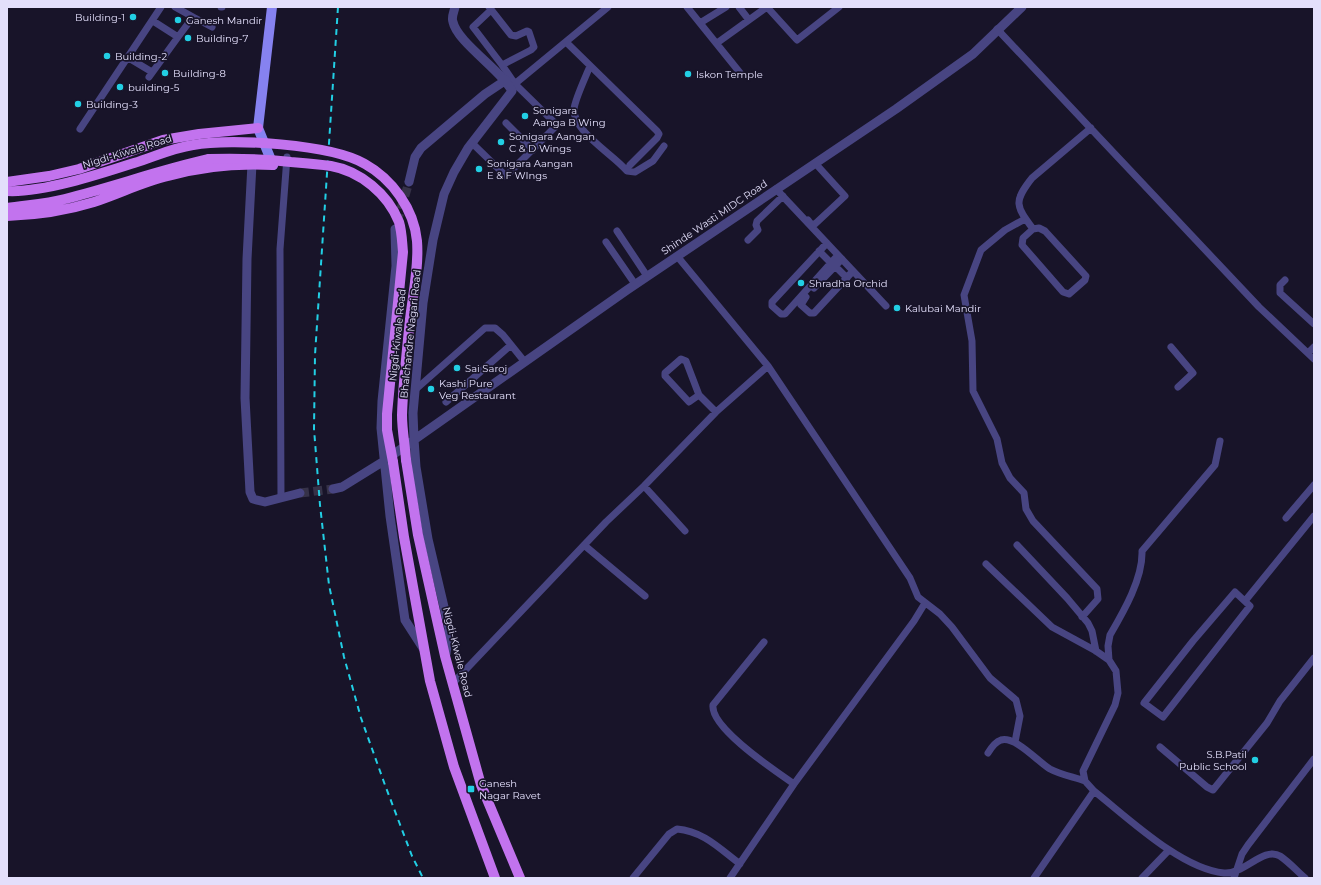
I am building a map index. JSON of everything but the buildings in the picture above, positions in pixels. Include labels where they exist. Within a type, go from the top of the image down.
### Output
[{"type":"main road","points":[[7,216],[67,210],[94,202],[166,176],[194,169],[272,161],[258,128],[260,99],[272,7]]},
{"type":"main road","points":[[7,182],[49,176],[79,169],[163,140],[200,134],[258,128]]},
{"type":"main road","name":"Nigdi-Kiwale Road","points":[[7,191],[26,191],[56,185],[133,163],[169,150],[192,145],[219,142],[263,143],[342,154],[365,163],[384,178],[400,196],[412,216],[417,241],[416,277],[405,373],[402,417],[406,460],[418,535],[445,656],[481,785],[520,878]]},
{"type":"main road","name":"Nigdi-Kiwale Road","points":[[7,208],[63,200],[168,168],[209,159],[240,158],[332,166],[363,179],[380,192],[390,205],[402,234],[402,267],[387,430],[404,537],[426,652],[430,681],[454,767],[495,878]]},
{"type":"street","points":[[80,129],[161,7]]},
{"type":"street","points":[[175,7],[212,27]]},
{"type":"street","points":[[455,7],[452,21],[456,29],[468,44],[557,126],[506,176],[472,143]]},
{"type":"street","points":[[409,182],[415,157],[421,148],[479,99],[510,84],[566,42],[608,7]]},
{"type":"street","points":[[687,7],[741,74]]},
{"type":"street","points":[[700,23],[726,7]]},
{"type":"street","points":[[739,7],[749,20]]},
{"type":"street","points":[[717,43],[767,7],[797,40],[839,7]]},
{"type":"street","name":"Shinde Wasti MIDC Road","points":[[333,489],[342,487],[384,461],[635,284],[952,69],[972,54],[1022,7]]},
{"type":"street","points":[[502,65],[532,50],[534,47],[529,32],[511,35],[490,8],[473,27],[502,65],[510,84]]},
{"type":"street","points":[[127,57],[150,74],[192,17]]},
{"type":"street","points":[[152,21],[178,37]]},
{"type":"street","points":[[997,29],[1259,307],[1311,356],[1314,347]]},
{"type":"street","points":[[566,42],[659,134],[630,165]]},
{"type":"street","points":[[590,66],[574,109],[579,124],[590,138],[627,171],[635,172],[653,161],[664,146]]},
{"type":"street","name":"Bhalchandre Nagari Road","points":[[445,656],[449,628],[426,531],[414,439],[413,413],[423,303],[432,240],[444,194],[454,172],[472,143],[510,95],[512,91],[510,84]]},
{"type":"street","points":[[506,123],[533,150]]},
{"type":"street","points":[[1033,230],[1025,219],[1018,204],[1025,187],[1032,178],[1091,128]]},
{"type":"street","points":[[272,161],[288,157],[280,249],[281,498]]},
{"type":"street","points":[[778,188],[811,224],[815,224],[845,196],[815,163]]},
{"type":"street","points":[[252,164],[247,259],[245,398],[250,492],[254,499],[266,502],[300,493]]},
{"type":"street","points":[[778,188],[783,196],[886,306]]},
{"type":"street","points":[[748,240],[758,230],[756,225],[757,222],[783,196]]},
{"type":"street","points":[[1025,219],[1005,230],[981,250],[964,295],[972,341],[973,391],[997,439],[1002,463],[1010,478],[1024,493],[1026,509],[1034,521],[1097,588],[1098,599],[1082,617]]},
{"type":"street","points":[[1039,228],[1045,231],[1086,276],[1085,280],[1069,294],[1063,292],[1022,245],[1022,238],[1033,230],[1039,228]]},
{"type":"street","points":[[395,229],[396,266],[382,401],[381,428],[405,620],[426,652]]},
{"type":"street","points":[[617,231],[647,276]]},
{"type":"street","points":[[606,242],[635,284]]},
{"type":"street","points":[[827,243],[772,302],[772,306],[781,314],[785,314],[840,257]]},
{"type":"street","points":[[820,251],[847,278]]},
{"type":"street","points":[[677,256],[768,366],[910,578],[918,598],[940,614],[952,627],[990,678],[1016,700],[1020,716],[1015,742]]},
{"type":"street","points":[[833,264],[801,302],[801,304],[810,313],[814,313],[853,271]]},
{"type":"street","points":[[629,276],[641,267]]},
{"type":"street","points":[[1285,280],[1280,285],[1280,293],[1314,324]]},
{"type":"street","points":[[415,390],[485,328],[495,328],[524,362]]},
{"type":"street","points":[[446,402],[511,345]]},
{"type":"street","points":[[1171,347],[1193,373],[1178,386]]},
{"type":"street","points":[[699,395],[689,402],[665,376],[666,373],[681,359],[686,361],[699,395],[716,412]]},
{"type":"street","points":[[453,683],[584,545],[716,412],[768,366]]},
{"type":"street","points":[[1109,660],[1108,646],[1110,635],[1139,575],[1142,563],[1142,551],[1215,465],[1220,441]]},
{"type":"street","points":[[1286,518],[1314,485]]},
{"type":"street","points":[[644,486],[685,531]]},
{"type":"street","points":[[1245,601],[1314,516]]},
{"type":"street","points":[[584,545],[645,596]]},
{"type":"street","points":[[1017,545],[1082,617],[1092,631],[1096,651]]},
{"type":"street","points":[[986,564],[1052,627],[1096,651],[1109,660],[1116,671],[1118,693],[1110,718],[1083,772],[1085,781]]},
{"type":"street","points":[[1235,592],[1245,601],[1250,606],[1162,717],[1144,703],[1193,641],[1235,592]]},
{"type":"street","points":[[731,878],[794,784],[908,629],[925,603]]},
{"type":"street","points":[[764,642],[713,705],[712,709],[722,726],[732,737],[756,758],[794,784]]},
{"type":"street","points":[[1160,747],[1213,790],[1267,723],[1277,704],[1314,658]]},
{"type":"street","points":[[988,753],[996,743],[1001,740],[1015,742],[1048,768],[1085,781],[1094,791],[1169,850],[1190,862],[1224,873],[1238,870],[1263,856],[1274,853],[1280,856],[1305,878]]},
{"type":"street","points":[[1234,878],[1238,870],[1239,862],[1248,845],[1314,759]]},
{"type":"street","points":[[1034,878],[1094,791]]},
{"type":"street","points":[[633,878],[669,834],[678,829],[694,831],[703,835],[740,864]]},
{"type":"street","points":[[1142,878],[1169,850]]},
{"type":"tunnel","points":[[397,222],[409,182]]},
{"type":"tunnel","points":[[300,493],[333,489]]},
{"type":"railway","points":[[338,7],[315,355],[314,429],[320,505],[329,585],[344,657],[361,718],[412,856],[423,878]]},
{"type":"place","name":"Building-1","points":[[133,17]]},
{"type":"place","name":"Ganesh Mandir","points":[[178,20]]},
{"type":"place","name":"Building-7","points":[[188,38]]},
{"type":"place","name":"Building-2","points":[[107,56]]},
{"type":"place","name":"Building-8","points":[[165,73]]},
{"type":"place","name":"Iskon Temple","points":[[688,74]]},
{"type":"place","name":"building-5","points":[[120,87]]},
{"type":"place","name":"Building-3","points":[[78,104]]},
{"type":"place","name":"Sonigara Aanga B Wing","points":[[525,116]]},
{"type":"place","name":"Sonigara Aangan C & D Wings","points":[[501,142]]},
{"type":"place","name":"Sonigara Aangan E & F WIngs","points":[[479,169]]},
{"type":"place","name":"Shradha Orchid","points":[[801,283]]},
{"type":"place","name":"Kalubai Mandir","points":[[897,308]]},
{"type":"place","name":"Sai Saroj","points":[[457,368]]},
{"type":"place","name":"Kashi Pure Veg Restaurant","points":[[431,389]]},
{"type":"place","name":"S.B.Patil Public School","points":[[1255,760]]},
{"type":"place","name":"Ganesh Nagar Ravet","points":[[471,789]]}]
